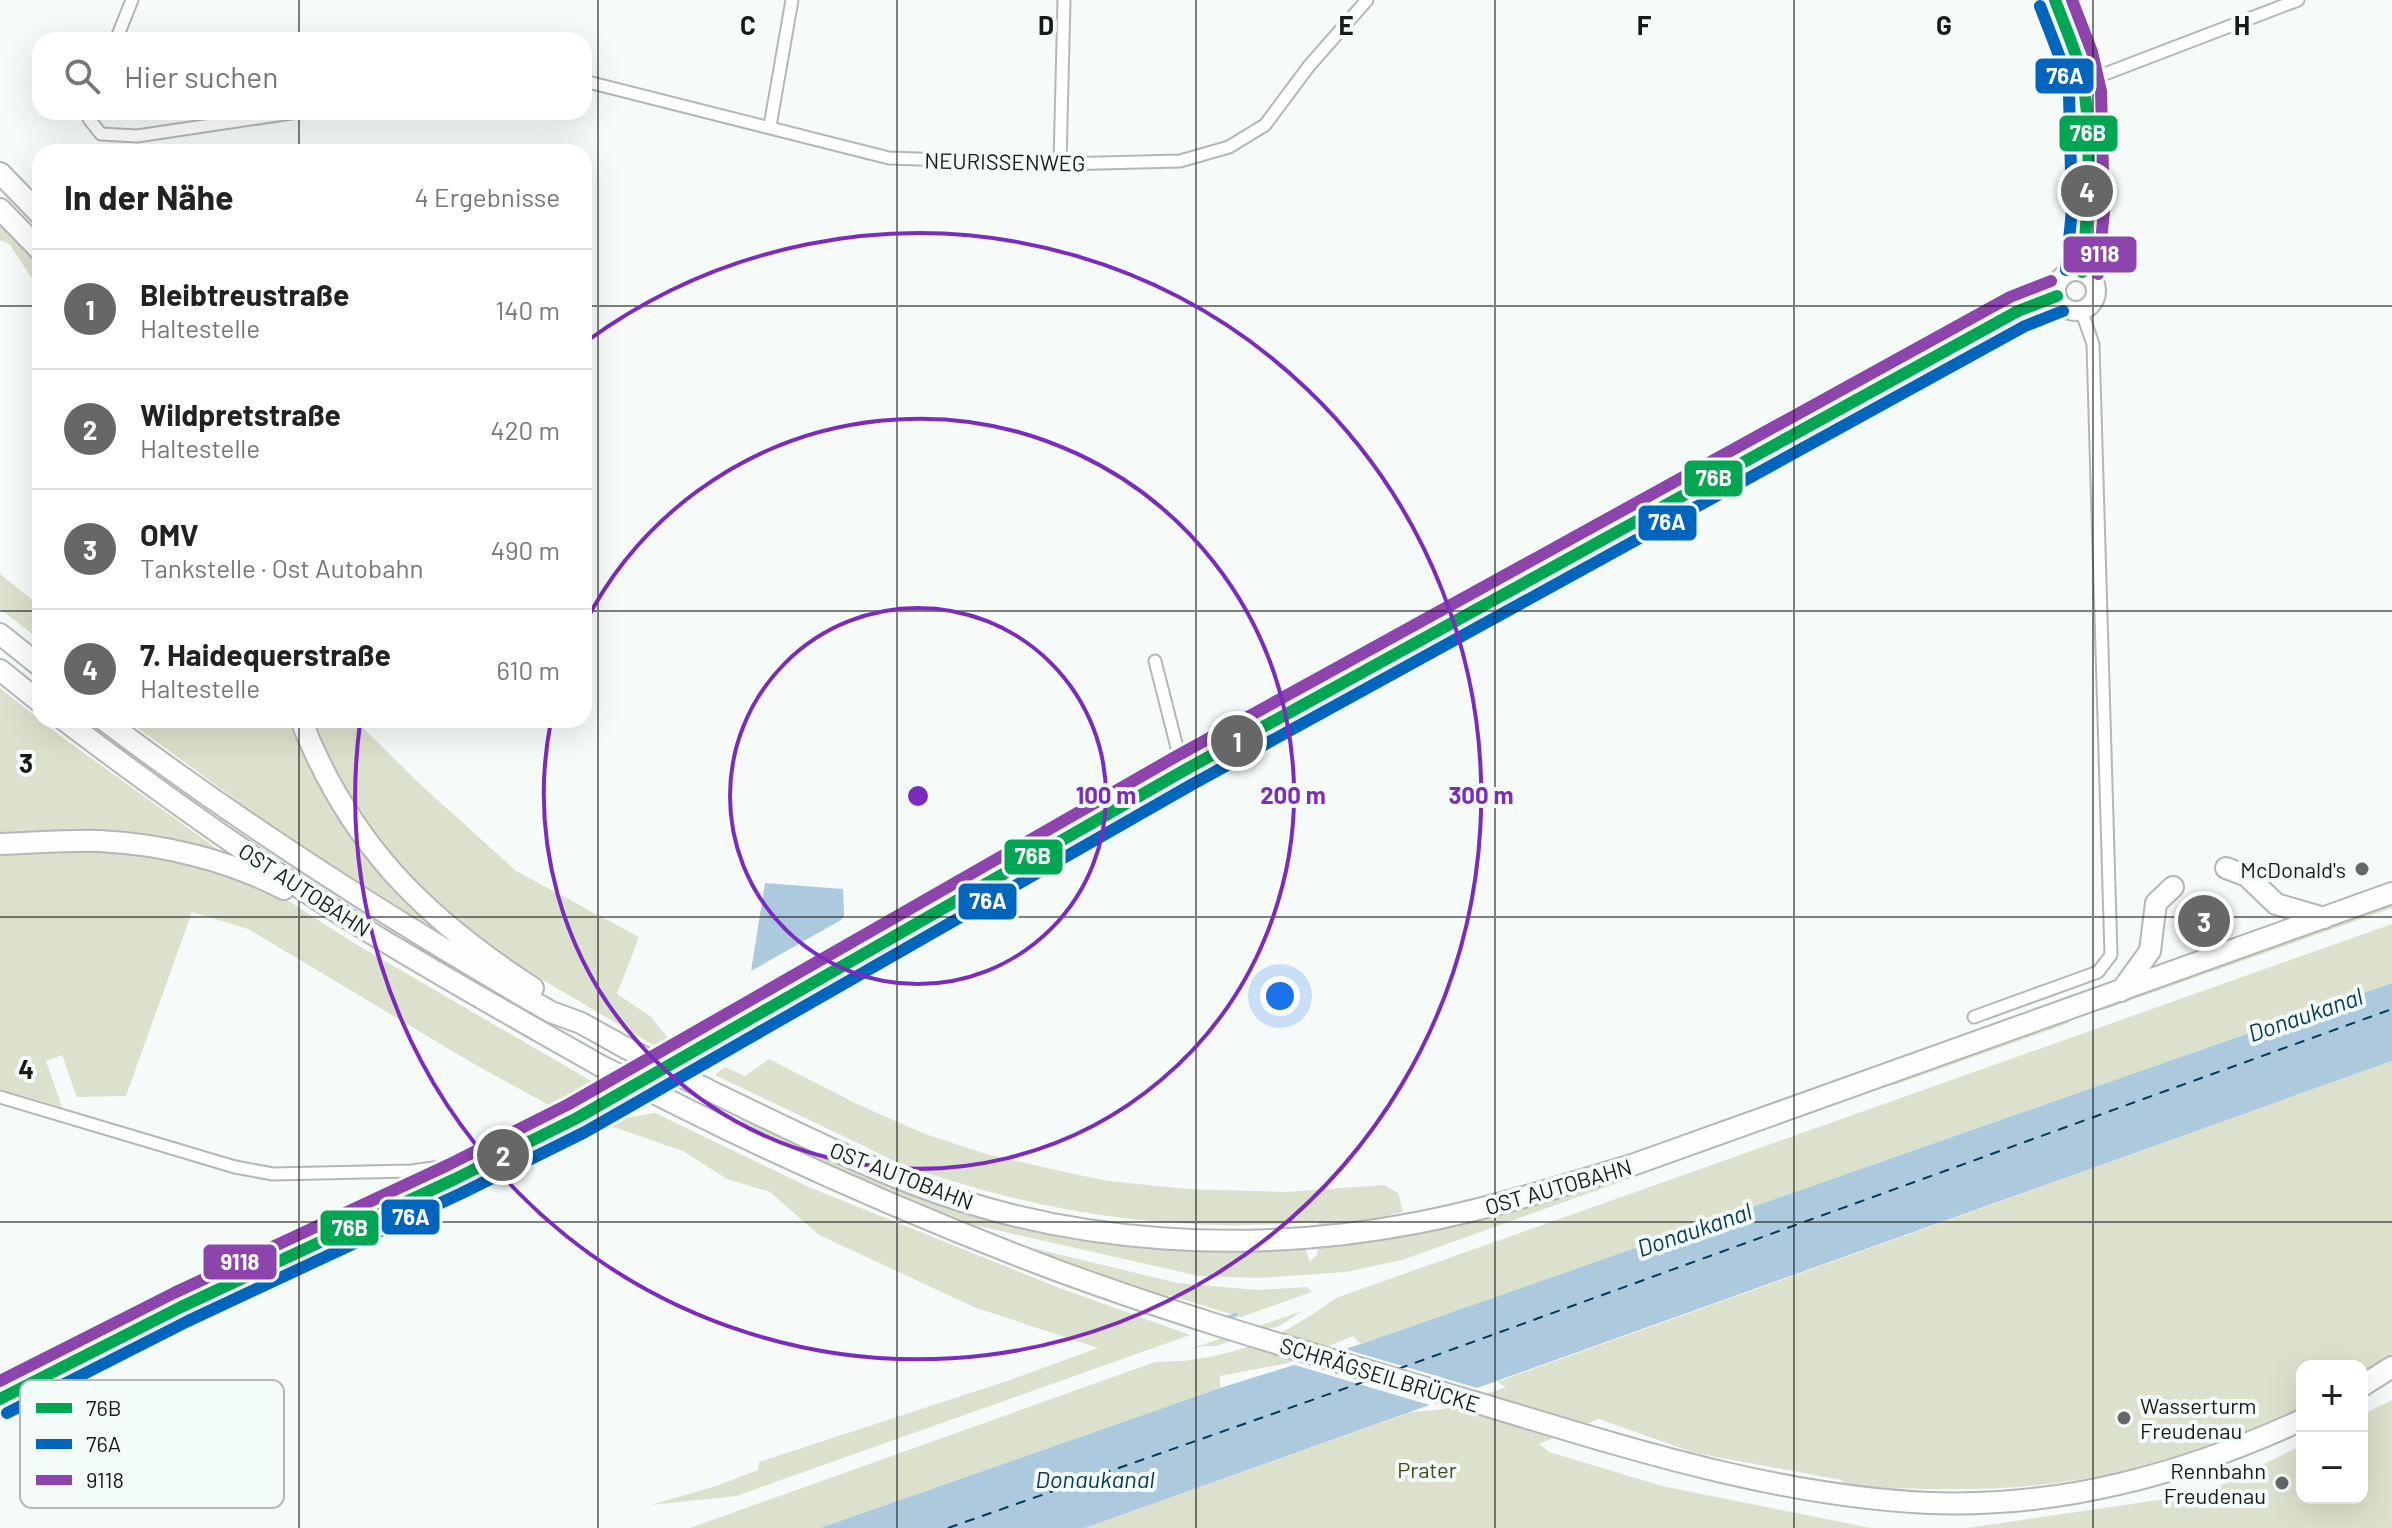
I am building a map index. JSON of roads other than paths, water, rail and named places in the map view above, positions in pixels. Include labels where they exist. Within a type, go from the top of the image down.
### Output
[{"type":"highway","points":[[0,173],[32,206]]},
{"type":"highway","points":[[0,209],[32,242]]},
{"type":"highway","points":[[0,219],[21,230]]},
{"type":"highway","points":[[0,634],[32,660]]},
{"type":"highway","points":[[0,670],[32,696]]},
{"type":"highway","name":"OST AUTOBAHN","points":[[75,728],[151,786],[356,924],[461,988],[599,1065],[680,1106],[900,1207],[1034,1261],[1165,1307]]},
{"type":"highway","name":"OST AUTOBAHN","points":[[115,728],[229,811],[371,906],[551,1012],[581,1023],[708,1090],[913,1184],[998,1211],[1082,1229],[1159,1238],[1240,1241],[1330,1236],[1417,1223],[1511,1202],[1632,1165],[2392,893]]},
{"type":"highway","points":[[305,728],[338,798],[393,875],[432,914],[481,954],[557,1003],[581,1023]]},
{"type":"highway","points":[[0,844],[99,841],[158,847],[211,860],[270,882],[332,915],[356,924]]},
{"type":"highway","points":[[2226,868],[2254,871],[2276,904],[2324,918]]},
{"type":"highway","points":[[2121,991],[2150,951],[2156,903],[2173,887]]},
{"type":"highway","name":"SCHRÄGSEILBRÜCKE","points":[[1165,1307],[1596,1438],[1699,1466],[1831,1494],[1933,1503],[1976,1503],[2025,1500],[2118,1486],[2226,1454],[2296,1423]]},
{"type":"highway","points":[[2368,1382],[2392,1367]]},
{"type":"main road","points":[[2055,0],[2084,82],[2088,211],[2082,272]]},
{"type":"main road","points":[[2070,272],[2082,272],[2090,276],[2096,289],[2093,302],[2081,310],[2064,307],[2057,296],[2059,280],[2070,272]]},
{"type":"main road","points":[[38,1380],[209,1294],[577,1118],[1183,771],[1988,327],[2057,296]]},
{"type":"main road","points":[[0,1399],[20,1389]]},
{"type":"street","points":[[119,32],[132,0]]},
{"type":"street","points":[[770,126],[792,0]]},
{"type":"street","points":[[1060,164],[1064,0]]},
{"type":"street","name":"NEURISSENWEG","points":[[592,83],[889,158],[1060,164],[1180,161],[1229,147],[1265,125],[1309,66],[1367,0]]},
{"type":"street","points":[[2084,82],[2298,0]]},
{"type":"street","points":[[92,120],[101,134],[137,136],[244,120]]},
{"type":"street","points":[[1974,1017],[2098,972],[2111,955],[2093,344],[2081,310]]},
{"type":"street","points":[[1155,661],[1183,771]]},
{"type":"street","points":[[0,1097],[235,1167],[273,1174],[411,1171],[441,1167],[451,1171],[455,1179]]},
{"type":"water","points":[[765,883],[843,889],[844,916],[751,971]]},
{"type":"water","name":"Donaukanal","points":[[2392,983],[2392,1061],[1085,1528],[820,1528],[1220,1388],[1361,1344]]},
{"type":"waterway","points":[[1227,1318],[1236,1315]]},
{"type":"place","name":"7. Haidequerstraße","points":[[2087,191]]},
{"type":"place","name":"Bleibtreustraße","points":[[1237,741]]},
{"type":"place","name":"McDonald's","points":[[2362,869]]},
{"type":"place","name":"OMV","points":[[2204,921]]},
{"type":"place","name":"Wildpretstraße","points":[[503,1155]]},
{"type":"place","name":"Wasserturm Freudenau","points":[[2124,1418]]},
{"type":"place","name":"Rennbahn Freudenau","points":[[2282,1483]]},
{"type":"park label","name":"Prater","points":[[1427,1469]]}]
